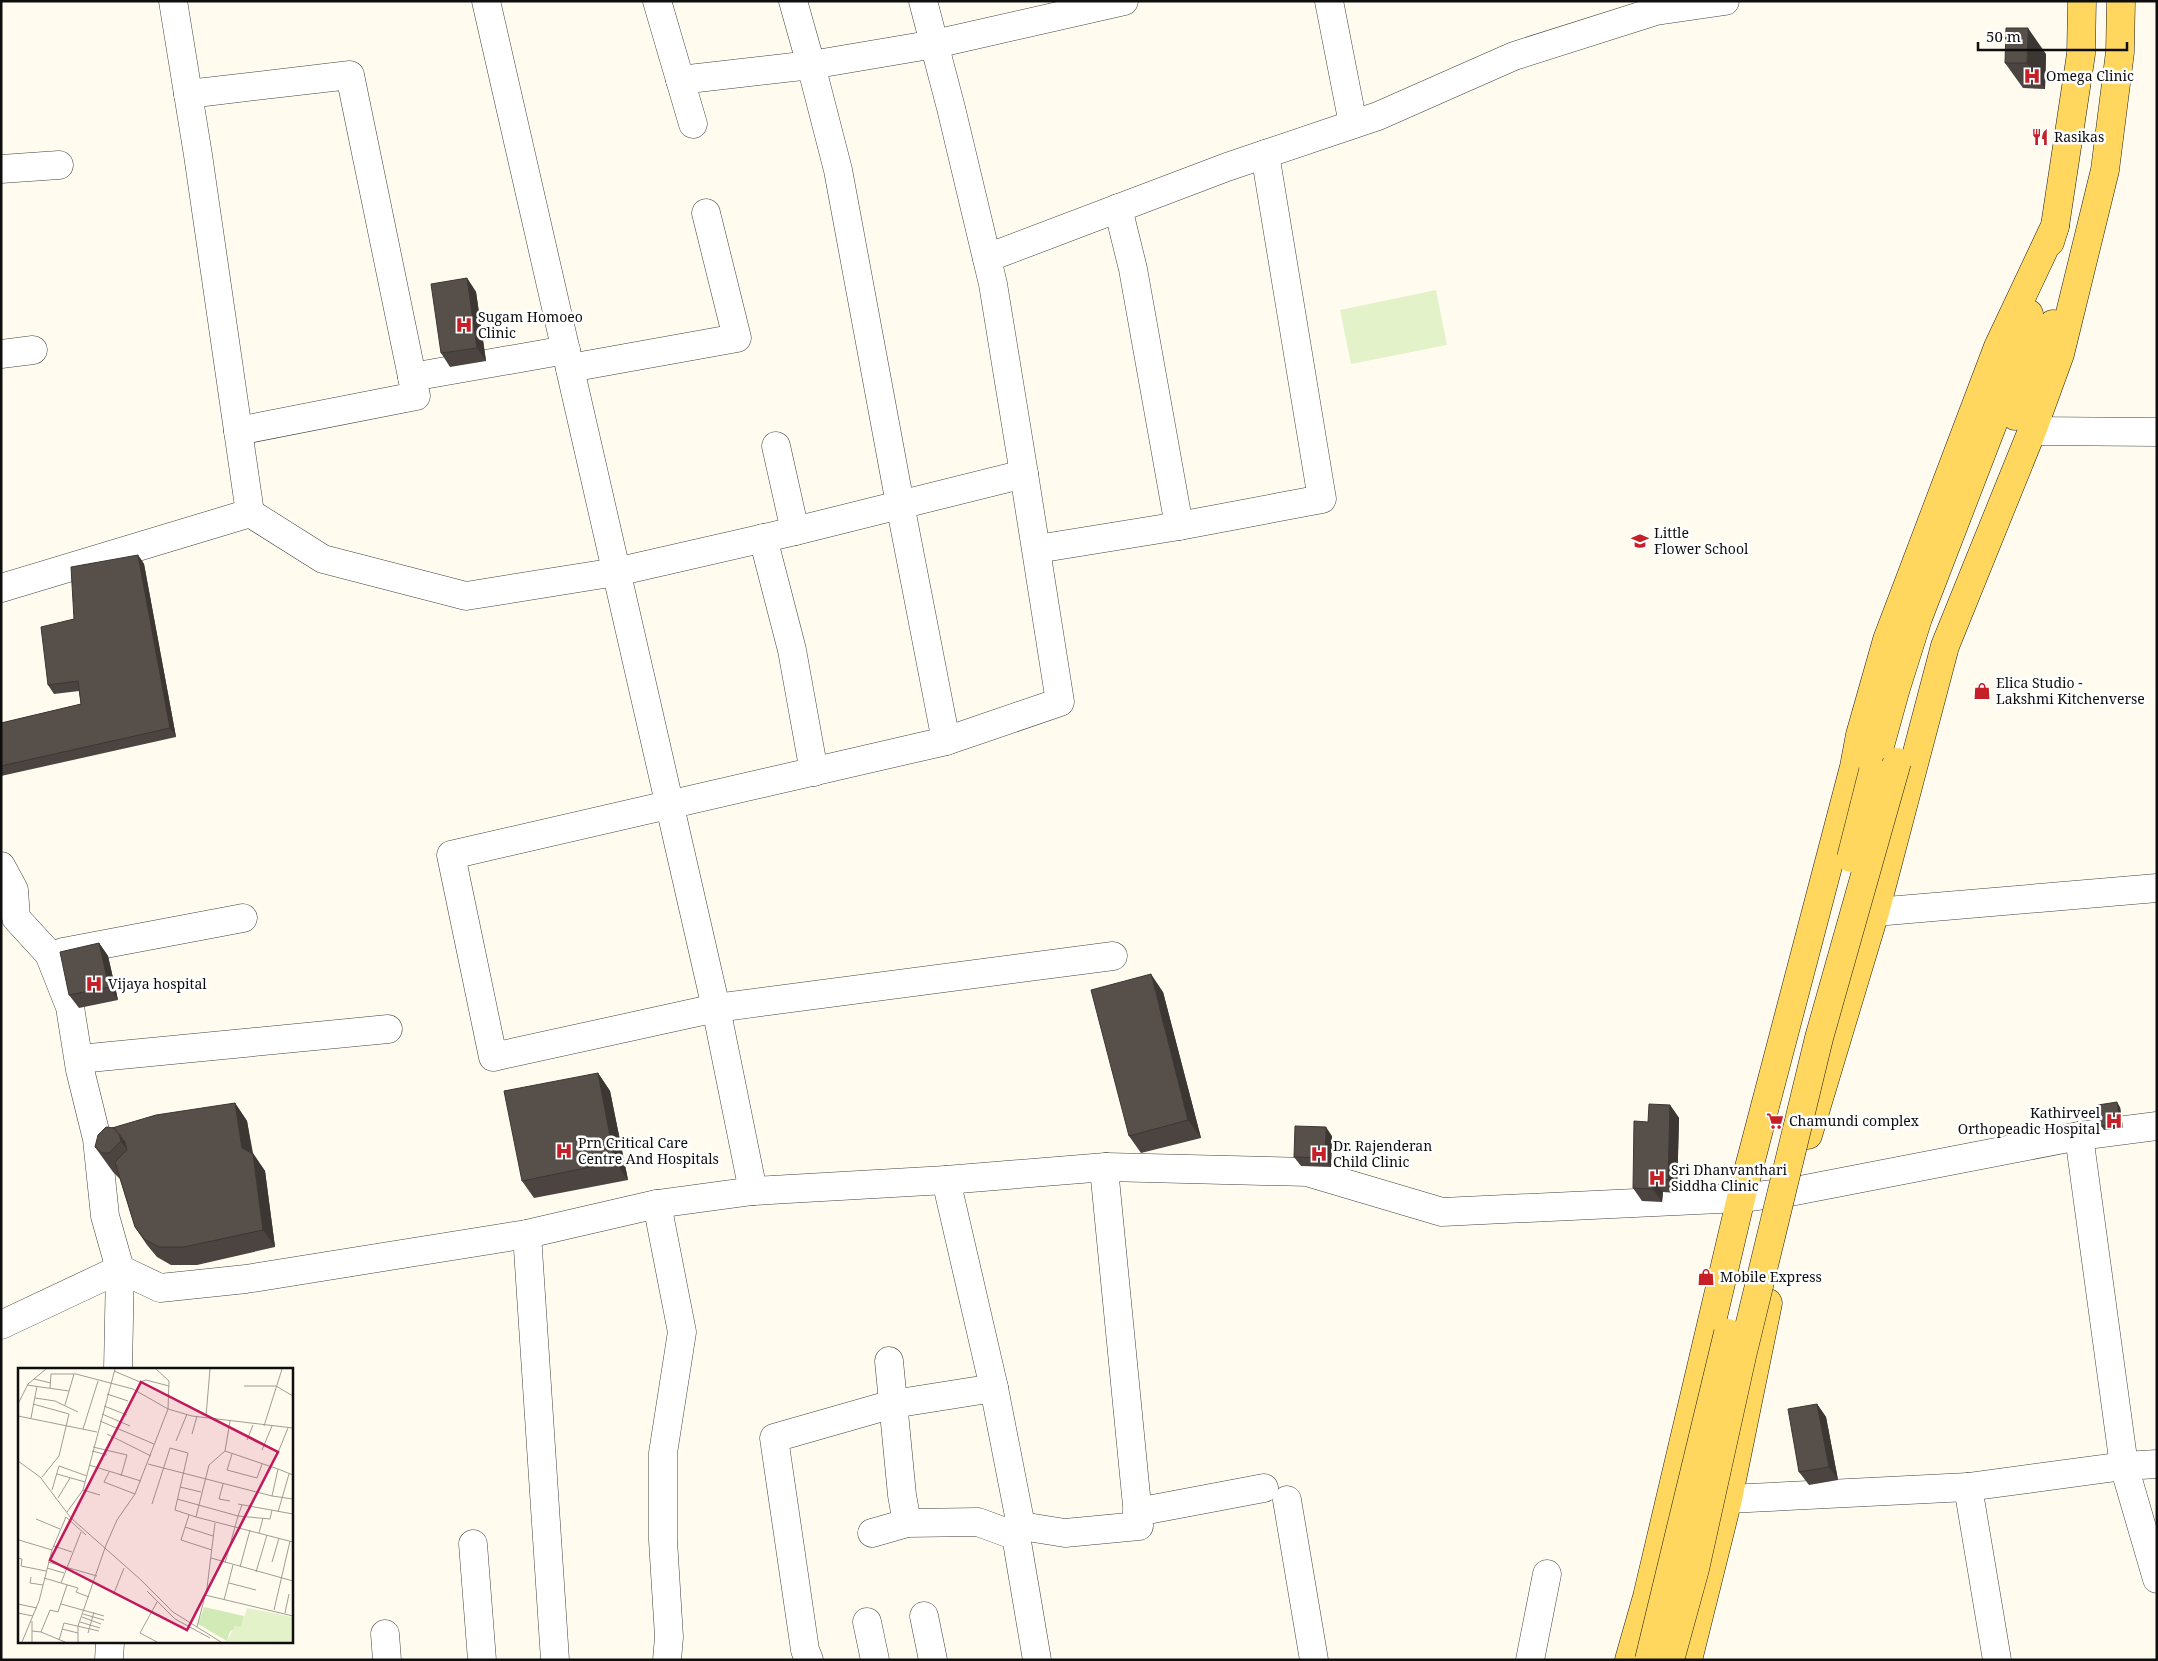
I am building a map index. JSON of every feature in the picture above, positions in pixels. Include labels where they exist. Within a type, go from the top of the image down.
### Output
[{"type":"main road","points":[[1649,1660],[1740,1286],[1896,688],[1918,618],[2007,387],[2055,226],[2081,54],[2082,1]]},
{"type":"main road","points":[[1688,1660],[1728,1499],[1790,1192],[1875,912],[1945,646],[2032,431],[2060,354],[2105,170],[2120,52],[2121,1]]},
{"type":"main road","points":[[1629,1660],[1647,1597],[1741,1198],[1854,767],[1860,734],[1887,640],[1998,347],[2055,226]]},
{"type":"main road","points":[[1670,1660],[1695,1569],[1744,1347],[1819,1038],[1897,762],[1942,615],[2026,387],[2085,249]]},
{"type":"street","points":[[172,1],[188,94],[250,513]]},
{"type":"street","points":[[486,1],[716,1008],[752,1190]]},
{"type":"street","points":[[658,1],[693,124]]},
{"type":"street","points":[[793,1],[838,170],[946,741]]},
{"type":"street","points":[[923,1],[995,293],[1060,702],[946,741],[451,855],[494,1057],[716,1008],[1113,956]]},
{"type":"street","points":[[680,80],[811,65],[935,44],[1124,1]]},
{"type":"street","points":[[1329,1],[1353,124]]},
{"type":"street","points":[[987,258],[1265,154],[1378,116],[1514,56],[1656,12],[1724,1]]},
{"type":"street","points":[[188,94],[350,75],[416,396],[238,431]]},
{"type":"street","points":[[1037,549],[1179,526],[1322,499],[1265,154]]},
{"type":"street","points":[[1,169],[59,165]]},
{"type":"street","points":[[1118,208],[1133,270],[1179,526]]},
{"type":"street","points":[[412,377],[737,338],[706,214]]},
{"type":"street","points":[[1,354],[33,350]]},
{"type":"street","points":[[2032,431],[2157,432]]},
{"type":"street","points":[[776,446],[795,531]]},
{"type":"street","points":[[1,588],[250,513],[323,559],[466,596],[616,572],[795,531],[1024,474]]},
{"type":"street","points":[[763,538],[792,650],[814,772]]},
{"type":"street","points":[[2,870],[14,890],[16,918],[49,954],[70,1006],[79,1060],[97,1139],[105,1216],[120,1269],[118,1368]]},
{"type":"street","points":[[1875,912],[2157,888]]},
{"type":"street","points":[[49,954],[243,918]]},
{"type":"street","points":[[79,1060],[388,1029]]},
{"type":"street","points":[[120,1269],[160,1288],[246,1279],[527,1234],[656,1204],[752,1190],[946,1180],[1106,1167],[1307,1172],[1442,1212],[1741,1198],[1790,1192],[2080,1136],[2157,1126]]},
{"type":"street","points":[[2080,1136],[2124,1466],[2157,1579]]},
{"type":"street","points":[[872,1534],[907,1523],[978,1522],[1018,1531],[1065,1532],[1139,1526],[1104,1179],[1106,1167]]},
{"type":"street","points":[[946,1180],[994,1388],[1037,1660]]},
{"type":"street","points":[[656,1204],[682,1332],[663,1453],[664,1540],[669,1637],[667,1660]]},
{"type":"street","points":[[527,1234],[555,1660]]},
{"type":"street","points":[[1,1325],[120,1269]]},
{"type":"street","points":[[889,1361],[902,1495],[907,1523]]},
{"type":"street","points":[[809,1660],[805,1650],[774,1438],[893,1404],[994,1388]]},
{"type":"street","points":[[1728,1499],[1968,1487],[2124,1466],[2157,1464]]},
{"type":"street","points":[[1968,1487],[1998,1660]]},
{"type":"street","points":[[1138,1512],[1275,1494],[1314,1660]]},
{"type":"street","points":[[473,1544],[482,1660]]},
{"type":"street","points":[[1530,1660],[1547,1574]]},
{"type":"street","points":[[924,1616],[932,1660]]},
{"type":"street","points":[[867,1622],[875,1660]]},
{"type":"street","points":[[109,1660],[110,1644]]},
{"type":"green space","points":[[1436,290],[1447,345],[1351,364],[1340,310]]},
{"type":"building","points":[[2006,28],[2028,28],[2027,63],[2005,63]]},
{"type":"building","points":[[467,278],[477,348],[441,353],[431,284]]},
{"type":"building","points":[[138,555],[170,728],[1,766],[1,723],[81,704],[78,681],[48,685],[41,627],[74,619],[71,567]]},
{"type":"building","points":[[99,943],[109,987],[69,995],[60,952]]},
{"type":"building","points":[[1151,974],[1188,1120],[1129,1136],[1091,990]]},
{"type":"building","points":[[598,1073],[615,1162],[522,1181],[504,1091]]},
{"type":"building","points":[[2117,1102],[2120,1123],[2101,1126],[2098,1105]]},
{"type":"building","points":[[235,1103],[242,1148],[253,1154],[263,1230],[184,1247],[159,1247],[144,1239],[135,1227],[115,1162],[127,1150],[125,1142],[112,1128],[156,1115]]},
{"type":"building","points":[[1649,1104],[1670,1105],[1668,1180],[1653,1179],[1653,1189],[1633,1188],[1634,1121],[1648,1122]]},
{"type":"building","points":[[1295,1126],[1326,1127],[1325,1158],[1294,1157]]},
{"type":"building","points":[[106,1127],[114,1128],[119,1134],[121,1141],[109,1153],[102,1153],[95,1147],[98,1135]]},
{"type":"building","points":[[1817,1404],[1829,1467],[1799,1472],[1788,1409]]},
{"type":"place","name":"Omega Clinic","points":[[2032,76]]},
{"type":"place","name":"Rasikas","points":[[2040,137]]},
{"type":"place","name":"Sugam Homoeo Clinic","points":[[464,325]]},
{"type":"place","name":"Little Flower School","points":[[1640,541]]},
{"type":"place","name":"Elica Studio - Lakshmi Kitchenverse","points":[[1982,691]]},
{"type":"place","name":"Vijaya hospital","points":[[94,984]]},
{"type":"place","name":"Chamundi complex","points":[[1775,1121]]},
{"type":"place","name":"Kathirveel Orthopeadic Hospital","points":[[2114,1121]]},
{"type":"place","name":"Prn Critical Care Centre And Hospitals","points":[[564,1151]]},
{"type":"place","name":"Dr. Rajenderan Child Clinic","points":[[1319,1154]]},
{"type":"place","name":"Sri Dhanvanthari Siddha Clinic","points":[[1657,1178]]},
{"type":"place","name":"Mobile Express","points":[[1706,1277]]}]
